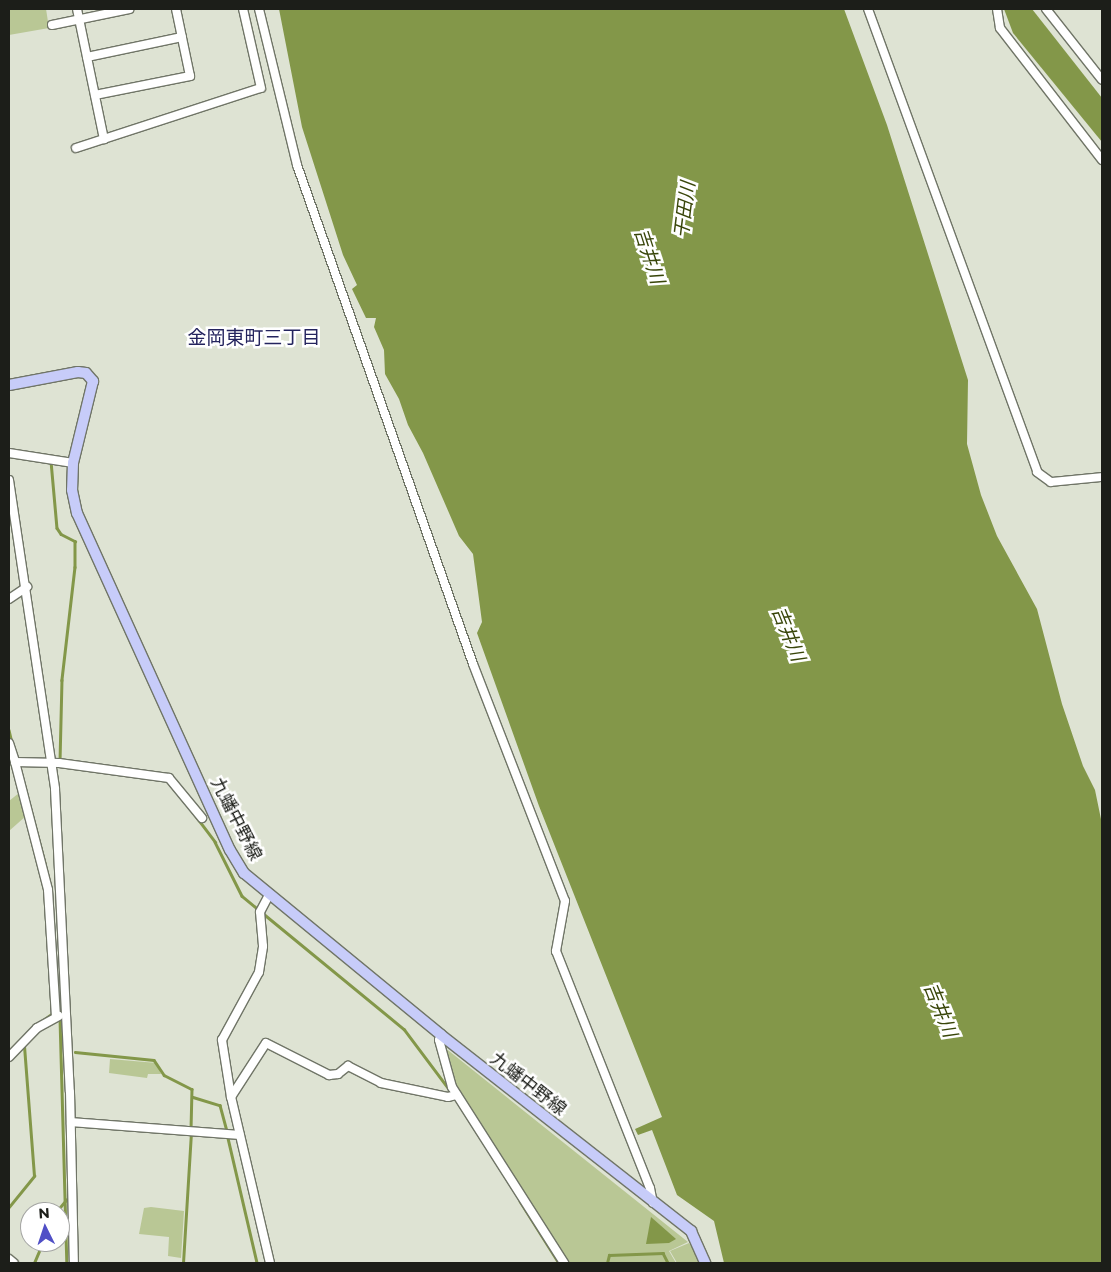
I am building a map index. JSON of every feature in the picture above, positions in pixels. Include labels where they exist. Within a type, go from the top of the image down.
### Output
[{"type":"main road","name":"九蟠中野線","points":[[9,385],[78,372],[89,375],[93,381],[92,395],[73,462],[74,502],[105,578],[230,850],[244,873],[441,1035],[652,1203],[691,1231],[705,1263]]},
{"type":"street","points":[[77,9],[104,139]]},
{"type":"street","points":[[52,25],[105,11],[129,9]]},
{"type":"street","points":[[95,95],[190,76],[176,9]]},
{"type":"street","points":[[76,148],[261,88],[243,9]]},
{"type":"street","points":[[259,9],[296,165],[473,664],[565,901],[556,952],[650,1188],[652,1203]]},
{"type":"street","points":[[868,9],[1037,472],[1051,482],[1102,477]]},
{"type":"street","points":[[997,9],[1000,28],[1102,160]]},
{"type":"street","points":[[1046,9],[1102,80]]},
{"type":"street","points":[[87,57],[182,37]]},
{"type":"street","points":[[9,453],[73,462]]},
{"type":"street","points":[[9,480],[53,763],[58,1015]]},
{"type":"street","points":[[9,599],[27,587]]},
{"type":"street","points":[[9,743],[17,761],[48,890],[58,1015],[71,1122],[74,1263]]},
{"type":"street","points":[[17,761],[162,775],[176,783],[202,818]]},
{"type":"street","points":[[269,895],[261,910],[262,961],[222,1040],[238,1135],[270,1263]]},
{"type":"street","points":[[9,1057],[37,1028],[58,1015]]},
{"type":"street","points":[[441,1035],[442,1058],[455,1096],[564,1263]]},
{"type":"street","points":[[231,1097],[266,1043],[329,1075],[348,1066],[381,1084],[455,1096]]},
{"type":"street","points":[[71,1122],[238,1135]]},
{"type":"street","points":[[9,1259],[14,1263]]},
{"type":"shaded area","points":[[9,9],[46,9],[49,28],[9,35]]},
{"type":"shaded area","points":[[19,793],[26,816],[9,831],[9,801]]},
{"type":"shaded area","points":[[444,1047],[688,1242],[669,1251],[676,1263],[567,1263],[453,1084]]},
{"type":"shaded area","points":[[110,1059],[157,1063],[161,1074],[148,1074],[147,1078],[109,1073]]},
{"type":"shaded area","points":[[151,1207],[184,1211],[181,1258],[168,1256],[169,1237],[139,1234],[144,1208]]},
{"type":"shaded area","points":[[689,1243],[693,1249],[694,1244],[703,1263],[677,1263],[670,1251]]},
{"type":"water","points":[[279,9],[844,9],[887,125],[968,380],[967,444],[981,495],[997,536],[1037,609],[1062,704],[1083,766],[1095,790],[1102,824],[1102,1263],[724,1263],[714,1221],[677,1195],[652,1130],[638,1135],[635,1129],[662,1117],[539,806],[477,633],[482,622],[473,554],[459,536],[423,453],[408,425],[399,399],[385,374],[384,350],[374,327],[376,318],[366,318],[352,289],[357,285],[343,255],[302,127]]},
{"type":"water","points":[[1004,9],[1032,9],[1102,98],[1102,142],[1013,33]]},
{"type":"water","points":[[651,1217],[676,1239],[669,1243],[646,1244]]},
{"type":"waterway","points":[[11,450],[45,455]]},
{"type":"waterway","points":[[51,461],[57,528],[61,534],[75,541],[75,567],[62,680],[60,761]]},
{"type":"waterway","points":[[9,730],[12,743]]},
{"type":"waterway","points":[[24,784],[45,863]]},
{"type":"waterway","points":[[192,811],[215,842],[242,896],[404,1029],[449,1089]]},
{"type":"waterway","points":[[39,1023],[53,1013]]},
{"type":"waterway","points":[[60,1018],[67,1263]]},
{"type":"waterway","points":[[9,1051],[35,1026]]},
{"type":"waterway","points":[[9,1207],[34,1176],[24,1047]]},
{"type":"waterway","points":[[75,1052],[154,1060],[164,1075],[192,1089],[191,1129]]},
{"type":"waterway","points":[[193,1097],[220,1105],[227,1132]]},
{"type":"waterway","points":[[183,1263],[191,1134]]},
{"type":"waterway","points":[[228,1138],[257,1263]]},
{"type":"waterway","points":[[520,1201],[559,1263]]},
{"type":"waterway","points":[[34,1263],[39,1252]]},
{"type":"waterway","points":[[607,1263],[609,1255],[663,1253],[668,1263]]},
{"type":"district","name":"金岡東町三丁目","points":[[254,338]]},
{"type":"water label","name":"干田川","points":[[685,210]]},
{"type":"water label","name":"吉井川","points":[[649,256]]},
{"type":"water label","name":"吉井川","points":[[788,634]]},
{"type":"water label","name":"吉井川","points":[[940,1010]]}]
